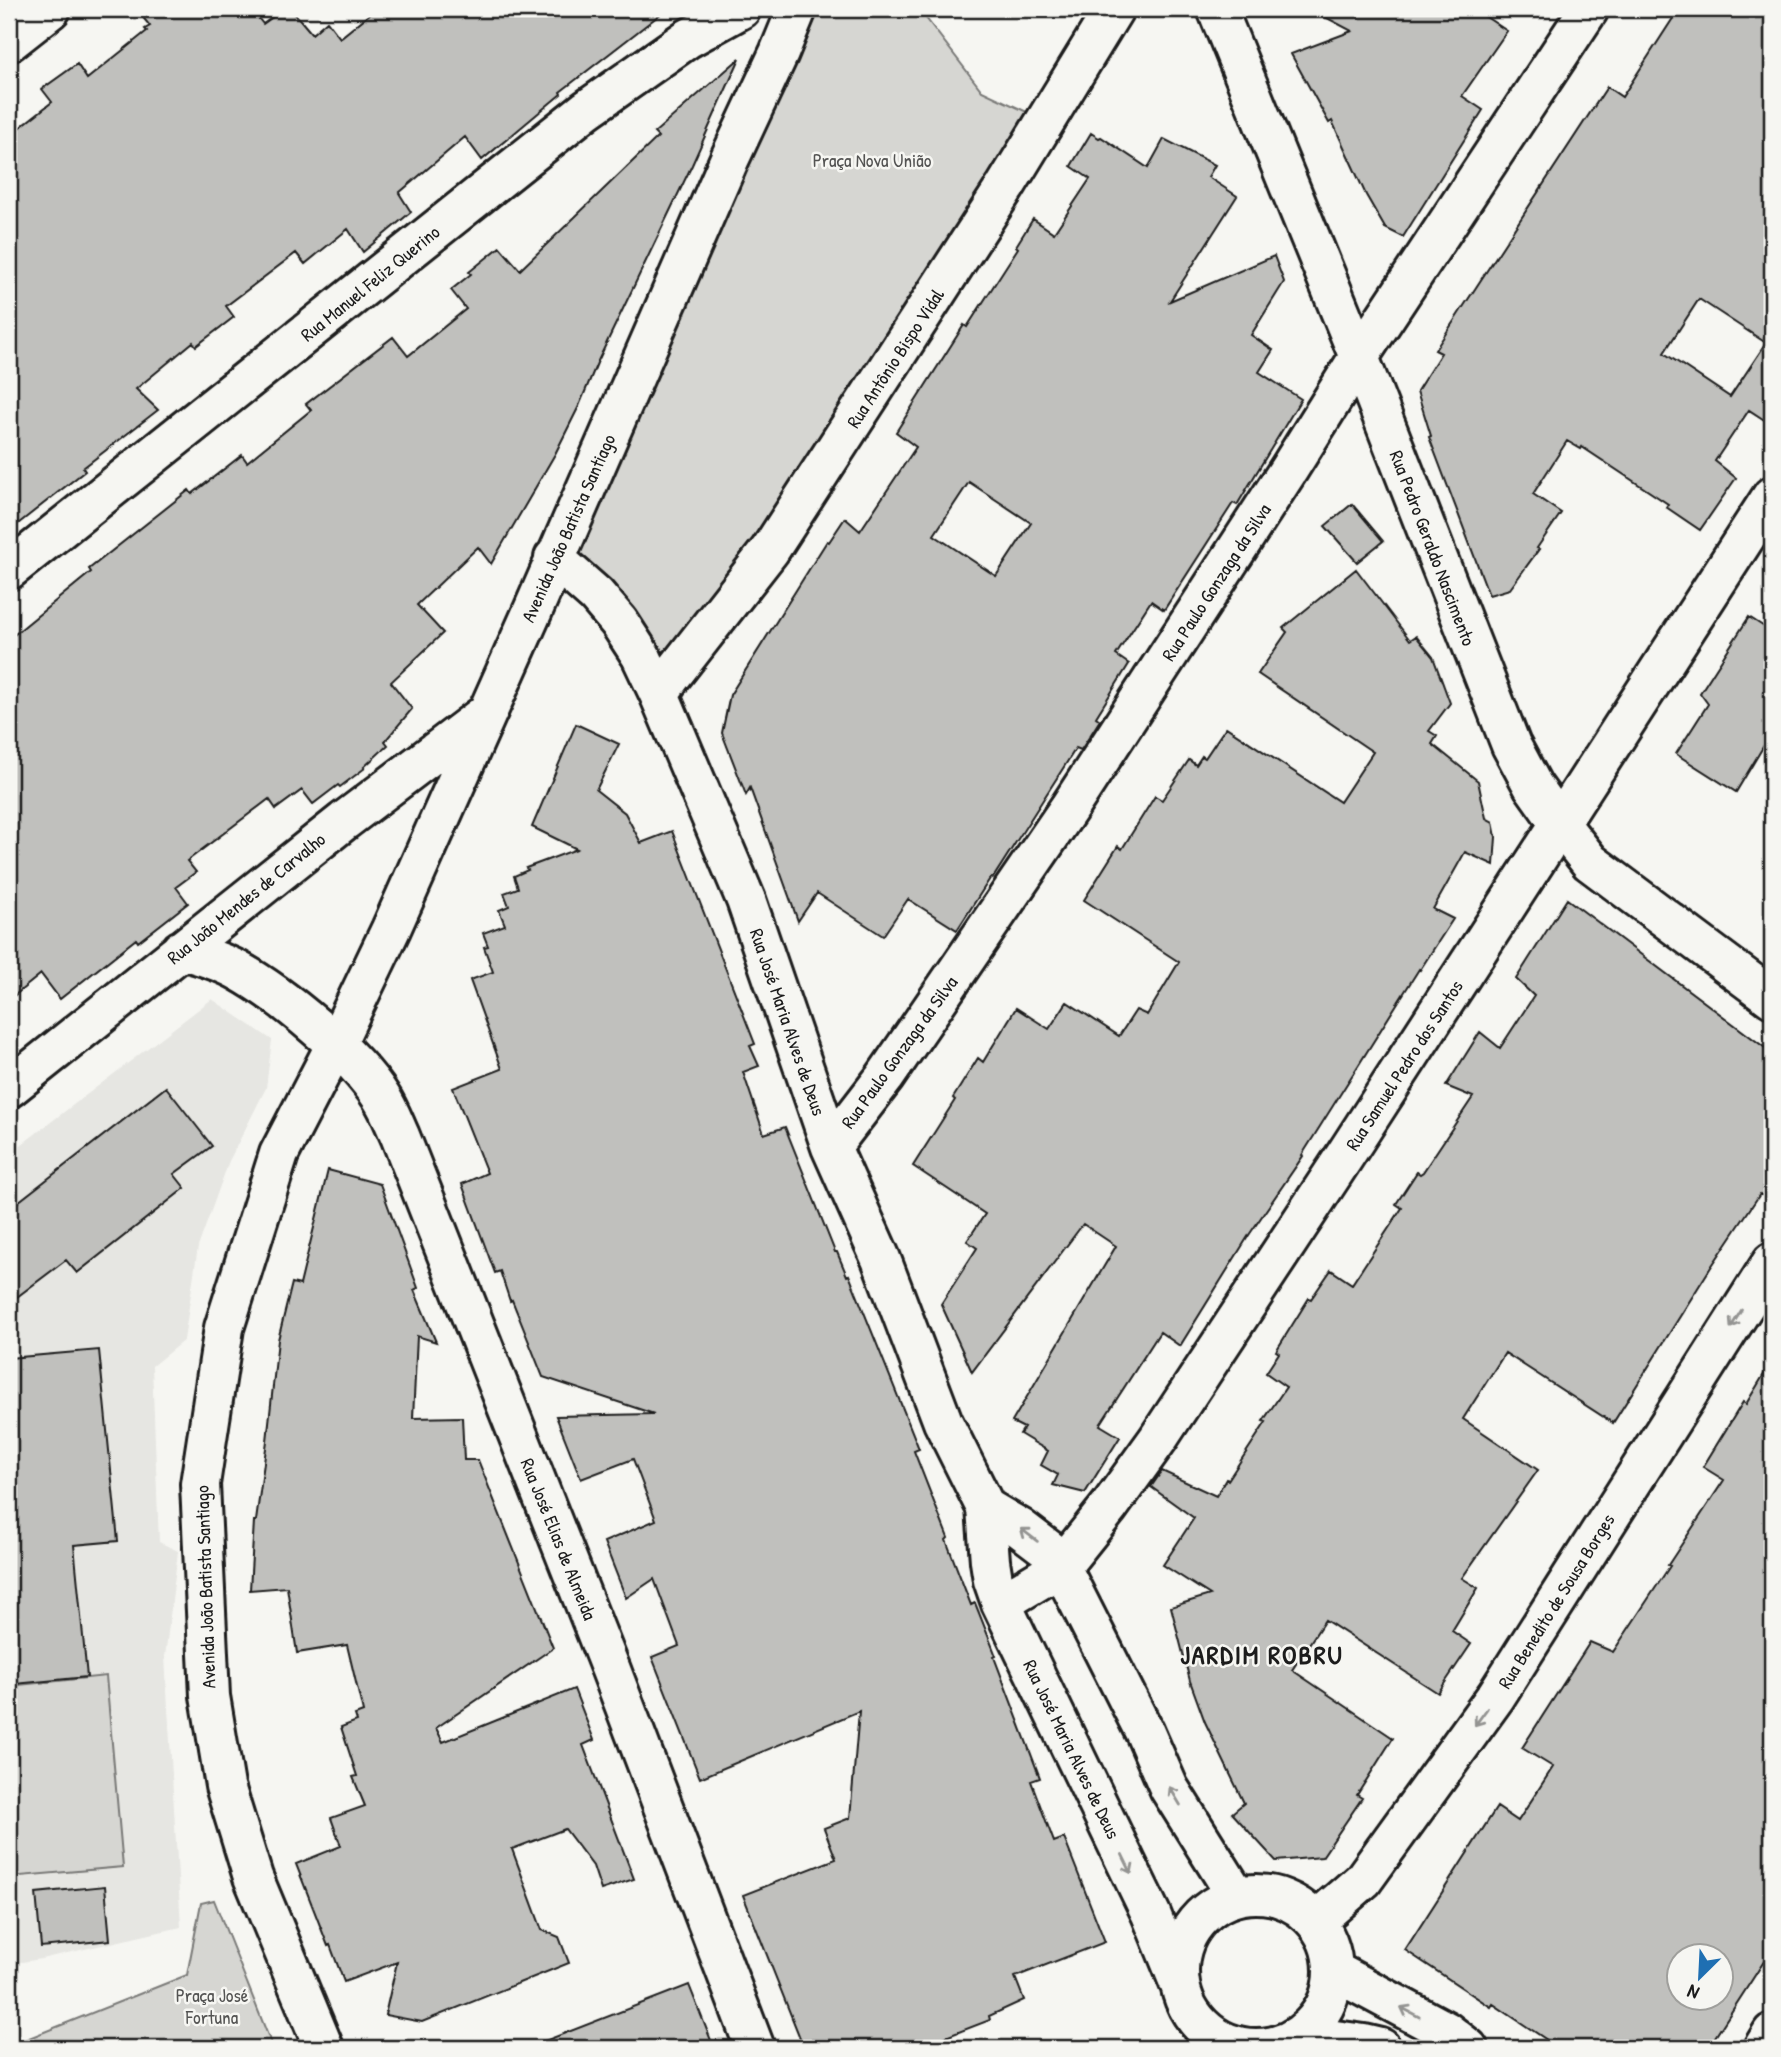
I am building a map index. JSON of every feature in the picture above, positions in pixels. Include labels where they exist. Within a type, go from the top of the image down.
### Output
[{"type":"street","points":[[9,42],[51,9]]},
{"type":"street","name":"Rua Manuel Feliz Querino","points":[[9,570],[586,110],[687,39],[741,9]]},
{"type":"street","name":"Avenida João Batista Santiago","points":[[324,2048],[253,1877],[225,1786],[209,1696],[200,1484],[223,1328],[279,1154],[391,929],[797,9]]},
{"type":"street","name":"Rua Antônio Bispo Vidal","points":[[659,694],[778,539],[1005,187],[1114,9]]},
{"type":"street","name":"Rua Pedro Geraldo Nascimento","points":[[1217,9],[1359,357],[1511,746],[1533,786],[1590,862],[1772,998]]},
{"type":"street","name":"Rua Paulo Gonzaga da Silva","points":[[831,1147],[885,1077],[1069,808],[1359,357],[1589,9]]},
{"type":"street","name":"Rua Samuel Pedro dos Santos","points":[[1001,1603],[1060,1567],[1109,1507],[1166,1428],[1772,496]]},
{"type":"street","name":"Rua José Maria Alves de Deus","points":[[554,558],[596,595],[619,622],[641,656],[659,694],[746,900],[831,1147],[881,1259],[943,1422],[986,1508],[987,1542],[993,1580],[1001,1603],[1152,1914],[1180,1985],[1194,2034],[1210,2032],[1226,2042],[1245,2047],[1264,2048],[1295,2041]]},
{"type":"street","name":"Rua João Mendes de Carvalho","points":[[9,1088],[344,821],[487,713]]},
{"type":"street","points":[[181,950],[237,970],[275,996],[335,1046]]},
{"type":"street","name":"Rua José Elias de Almeida","points":[[335,1046],[358,1066],[382,1098],[400,1136],[611,1670],[755,2048]]},
{"type":"street","name":"Rua Benedito de Sousa Borges","points":[[1316,1921],[1363,1880],[1496,1696],[1772,1262]]},
{"type":"street","points":[[986,1508],[1020,1528],[1049,1550],[1060,1567],[1145,1733],[1169,1788],[1236,1895],[1254,1893],[1288,1900],[1304,1909],[1326,1936],[1332,1953],[1332,1990],[1325,2008],[1295,2041]]},
{"type":"street","name":"Rua José Maria Alves de Deus","points":[[1180,1985],[1179,1962],[1185,1940],[1197,1920],[1215,1905],[1236,1895]]},
{"type":"street","points":[[1334,1971],[1446,2031],[1468,2048]]},
{"type":"street","points":[[1763,2048],[1772,2033]]},
{"type":"street","points":[[1295,2041],[1364,2044],[1381,2048]]},
{"type":"shaded area","points":[[212,999],[272,1040],[266,1088],[229,1161],[198,1247],[184,1340],[152,1366],[159,1542],[178,1551],[165,1657],[181,1927],[9,1964],[9,1154]]},
{"type":"green space","name":"Praça Nova União","points":[[805,9],[919,9],[982,91],[1046,121],[660,690],[564,553]]},
{"type":"green space","points":[[106,1676],[123,1867],[9,1877],[9,1686]]},
{"type":"green space","name":"Praça José Fortuna","points":[[214,1900],[273,2048],[9,2048],[187,1975],[201,1903]]},
{"type":"building","points":[[136,9],[251,9],[263,24],[284,9],[291,9],[312,34],[327,21],[340,38],[376,9],[667,9],[560,92],[561,94],[482,160],[465,137],[399,193],[411,212],[363,252],[348,229],[305,264],[296,253],[226,306],[234,317],[196,346],[193,342],[136,389],[158,410],[83,468],[85,471],[9,531],[9,136],[52,102],[42,89],[77,64],[87,79],[147,31],[145,29],[150,26]]},
{"type":"building","points":[[1310,9],[1474,9],[1507,31],[1462,96],[1483,110],[1403,237],[1385,228],[1366,195],[1332,121],[1329,123],[1291,54],[1352,31]]},
{"type":"building","points":[[1679,9],[1772,9],[1772,425],[1749,410],[1715,461],[1736,478],[1700,530],[1666,507],[1668,504],[1582,447],[1581,449],[1567,441],[1533,494],[1561,513],[1510,589],[1489,595],[1429,437],[1431,436],[1417,391],[1441,353],[1435,350],[1607,87],[1622,97]],"holes":[[[1699,299],[1766,343],[1730,397],[1664,353]]]},
{"type":"building","points":[[740,58],[579,406],[555,454],[491,564],[478,547],[417,605],[443,633],[391,682],[412,709],[385,741],[388,745],[365,768],[313,804],[302,790],[276,809],[269,799],[187,861],[196,872],[176,887],[188,903],[138,942],[136,939],[60,999],[41,974],[9,1000],[9,639],[91,572],[89,569],[189,490],[192,494],[242,455],[247,462],[311,410],[306,404],[393,337],[408,356],[466,309],[451,290],[500,247],[520,270],[658,137],[654,133]]},
{"type":"building","points":[[1091,133],[1148,168],[1164,139],[1215,165],[1208,177],[1237,196],[1170,301],[1274,256],[1284,282],[1251,335],[1273,350],[1259,372],[1301,399],[1237,505],[1233,503],[1164,610],[1151,601],[1116,655],[1129,664],[1096,717],[1100,720],[1081,750],[1076,748],[957,930],[908,899],[883,936],[817,893],[798,921],[750,788],[746,795],[722,733],[730,695],[827,541],[829,542],[845,518],[860,531],[916,447],[896,432],[964,325],[967,327],[1018,248],[1016,246],[1033,219],[1054,233],[1090,179],[1071,166]],"holes":[[[969,482],[1031,523],[996,576],[934,535]]]},
{"type":"building","points":[[1352,504],[1383,541],[1357,562],[1325,526]]},
{"type":"building","points":[[1356,569],[1410,640],[1416,636],[1433,657],[1450,703],[1429,731],[1437,736],[1432,744],[1478,781],[1486,818],[1493,822],[1496,837],[1494,865],[1465,852],[1433,909],[1453,919],[1180,1346],[1160,1332],[1100,1425],[1120,1437],[1085,1493],[1053,1485],[1058,1475],[1041,1465],[1048,1451],[1020,1434],[1024,1428],[1012,1422],[1116,1246],[1083,1224],[972,1372],[941,1304],[977,1248],[967,1241],[985,1214],[913,1166],[978,1058],[983,1062],[1016,1008],[1049,1029],[1067,1002],[1119,1036],[1136,1010],[1147,1015],[1179,962],[1084,900],[1118,846],[1122,849],[1155,796],[1162,800],[1189,760],[1196,765],[1202,756],[1205,758],[1226,727],[1340,802],[1373,752],[1258,674],[1287,632],[1283,628]]},
{"type":"building","points":[[1749,617],[1772,632],[1772,732],[1736,792],[1676,754],[1708,704],[1700,693]]},
{"type":"building","points":[[576,724],[619,744],[596,790],[625,813],[641,843],[672,831],[755,1044],[750,1046],[759,1066],[743,1072],[764,1134],[785,1127],[835,1252],[847,1276],[849,1275],[919,1449],[914,1451],[971,1605],[975,1603],[996,1656],[994,1657],[1040,1778],[1031,1781],[1054,1842],[1064,1838],[1105,1942],[1015,1977],[1024,2000],[989,2016],[990,2020],[917,2048],[804,2048],[743,1895],[836,1859],[824,1828],[850,1818],[859,1711],[700,1778],[652,1657],[679,1646],[654,1579],[626,1598],[604,1542],[656,1520],[633,1459],[581,1479],[556,1416],[654,1414],[543,1377],[500,1271],[495,1273],[462,1184],[487,1173],[453,1088],[502,1069],[470,980],[493,972],[484,947],[488,946],[483,933],[505,925],[499,910],[509,906],[504,893],[518,888],[514,876],[528,870],[526,868],[577,849],[532,827]]},
{"type":"building","points":[[1567,899],[1772,1053],[1772,1201],[1760,1194],[1613,1423],[1505,1353],[1463,1419],[1538,1470],[1462,1578],[1478,1588],[1452,1631],[1471,1644],[1438,1693],[1325,1620],[1292,1670],[1393,1738],[1357,1795],[1362,1798],[1322,1857],[1276,1861],[1232,1813],[1244,1803],[1205,1722],[1190,1681],[1171,1607],[1210,1595],[1163,1565],[1194,1518],[1151,1487],[1162,1471],[1216,1496],[1226,1479],[1228,1480],[1286,1387],[1266,1373],[1279,1353],[1276,1351],[1309,1298],[1311,1299],[1331,1270],[1352,1284],[1402,1208],[1396,1204],[1417,1172],[1423,1172],[1473,1097],[1446,1086],[1480,1032],[1500,1048],[1534,996],[1516,979]]},
{"type":"building","points":[[166,1087],[212,1146],[174,1174],[185,1188],[77,1273],[66,1260],[9,1303],[9,1209]]},
{"type":"building","points":[[328,1170],[380,1184],[418,1288],[414,1290],[436,1342],[417,1336],[413,1418],[462,1417],[464,1460],[478,1460],[553,1648],[436,1728],[443,1742],[574,1689],[594,1740],[583,1745],[634,1879],[601,1890],[593,1866],[565,1829],[512,1849],[542,1930],[559,1937],[569,1963],[422,2022],[385,2015],[397,1962],[344,1982],[296,1864],[341,1846],[331,1818],[365,1806],[353,1777],[357,1776],[341,1727],[357,1721],[355,1715],[363,1712],[347,1645],[297,1653],[287,1587],[250,1590],[254,1521],[267,1441],[278,1340],[292,1283],[300,1285]]},
{"type":"building","points":[[99,1350],[118,1541],[74,1545],[87,1677],[15,1684],[9,1622],[9,1358]]},
{"type":"building","points":[[1772,1361],[1772,1949],[1736,2005],[1736,1941],[1666,1941],[1666,2011],[1732,2011],[1708,2048],[1559,2048],[1405,1950],[1497,1807],[1518,1821],[1553,1767],[1522,1748],[1590,1642],[1613,1652],[1670,1566],[1668,1565],[1724,1480],[1703,1467],[1743,1402],[1746,1404]]},
{"type":"building","points":[[105,1886],[110,1940],[41,1947],[36,1893]]},
{"type":"building","points":[[689,1985],[714,2048],[532,2048],[532,2046]]},
{"type":"district","name":"JARDIM ROBRU","points":[[1262,1655]]}]
